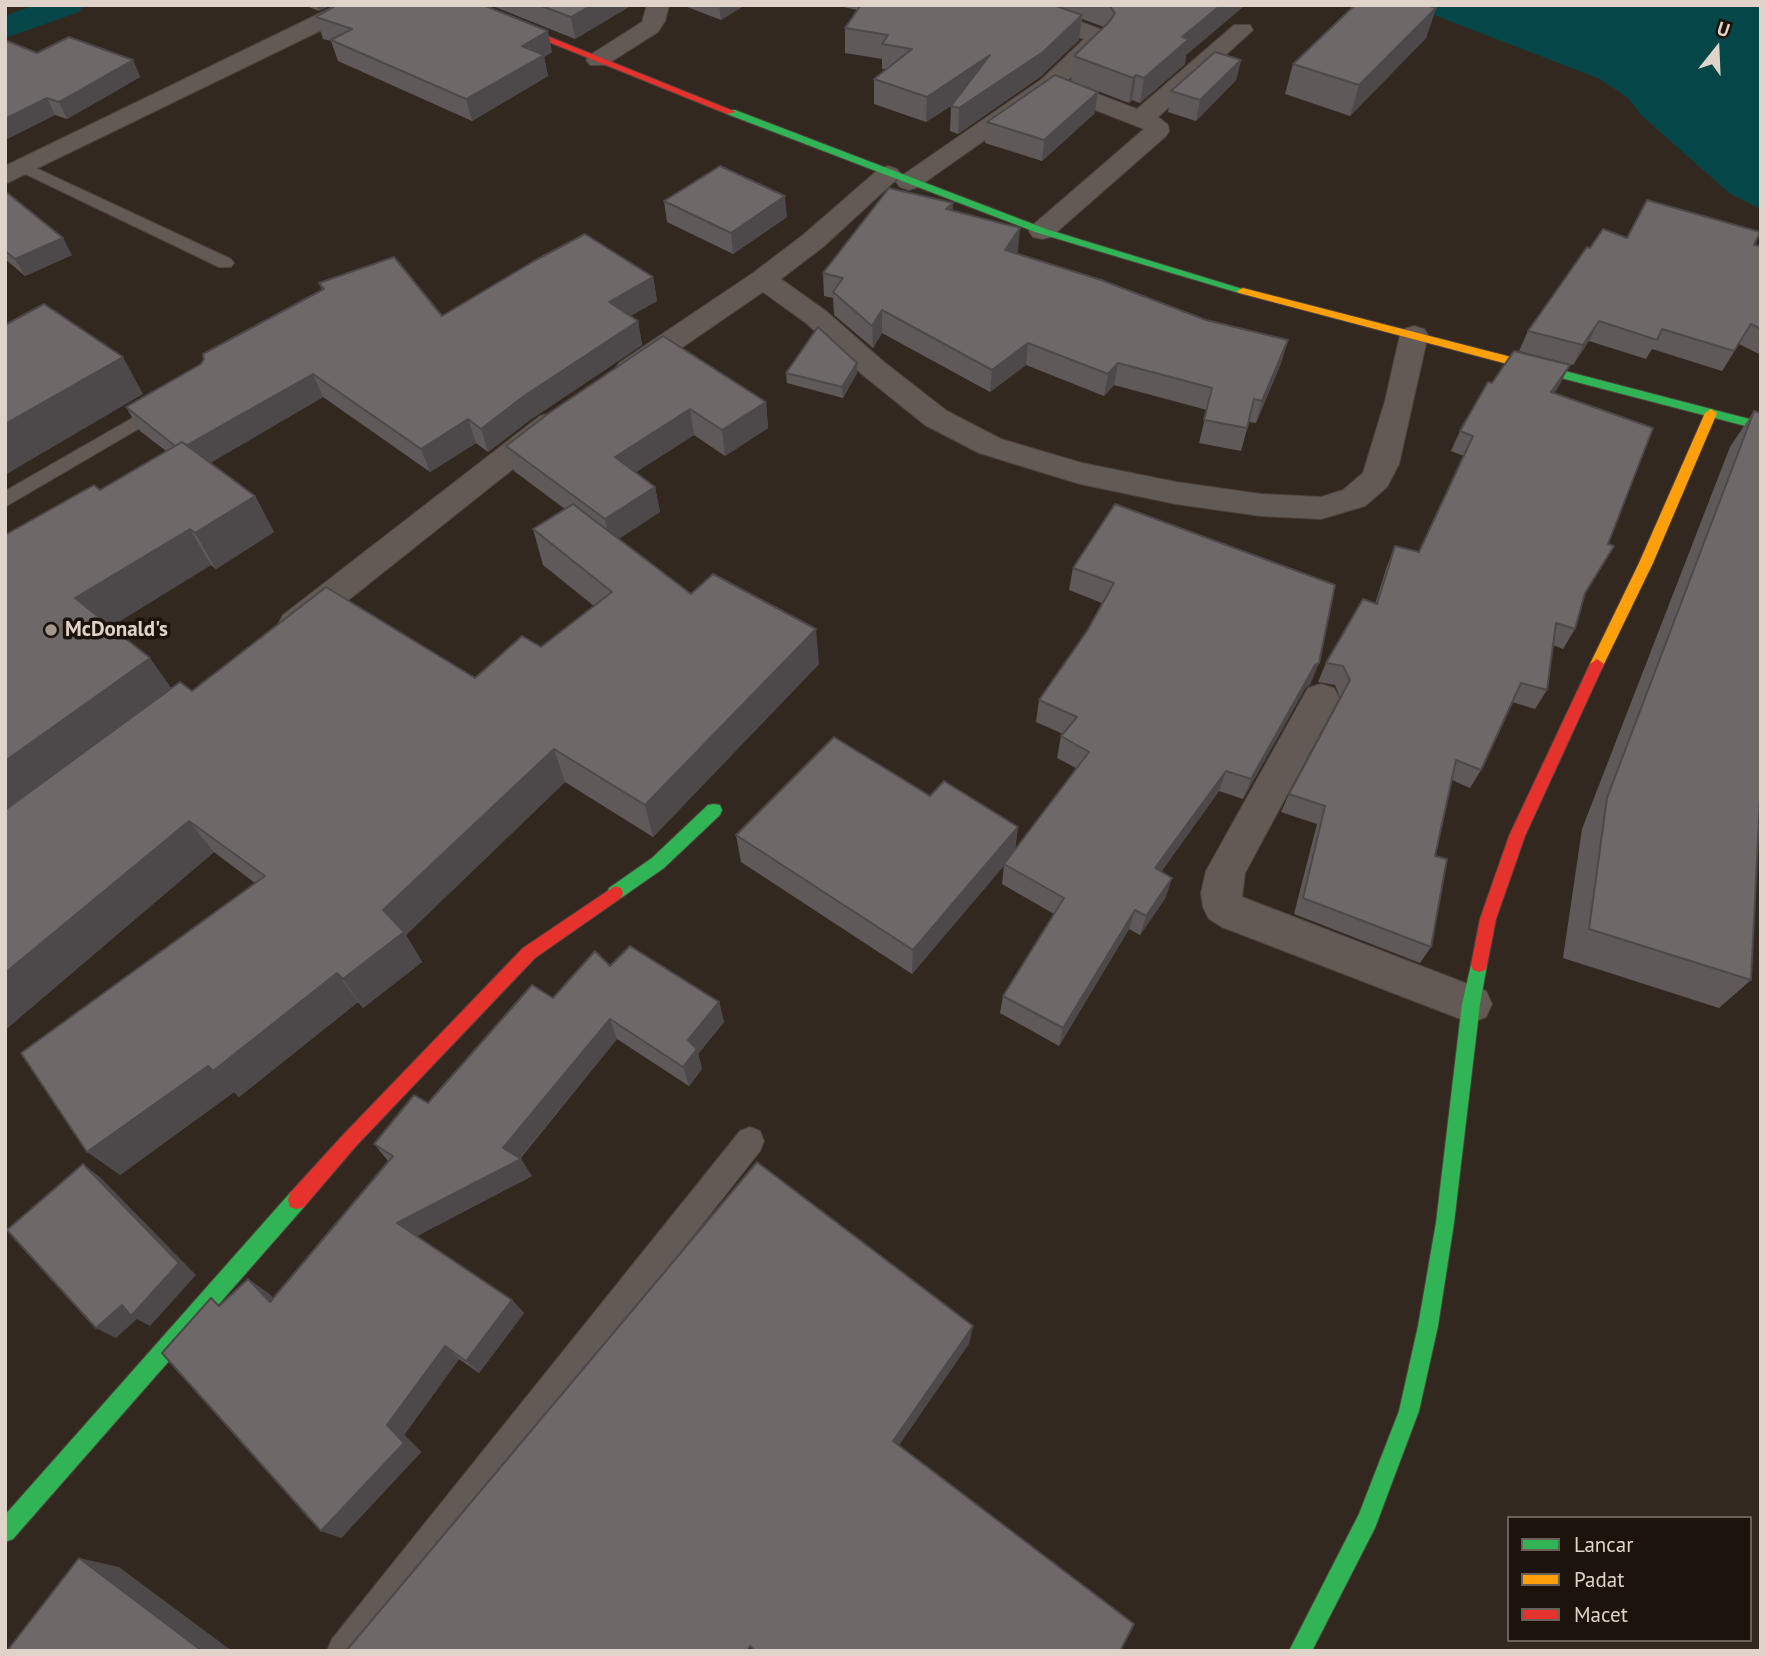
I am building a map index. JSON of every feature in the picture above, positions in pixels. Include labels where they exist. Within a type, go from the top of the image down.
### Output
[{"type":"street","points":[[14,171],[355,5]]},
{"type":"street","points":[[461,5],[899,178],[1042,231],[1221,285],[1761,426]]},
{"type":"street","points":[[598,60],[650,27],[658,5]]},
{"type":"street","points":[[609,383],[764,278],[899,178],[1050,84],[1097,39],[1095,35],[1012,5]]},
{"type":"street","points":[[1142,118],[1242,30]]},
{"type":"street","points":[[1042,231],[1157,131],[1156,125],[1142,118],[1050,84]]},
{"type":"street","points":[[764,278],[816,317],[874,369],[936,418],[990,446],[1080,473],[1176,493],[1261,505],[1321,508],[1354,498],[1376,479],[1383,464],[1400,401],[1414,335]]},
{"type":"street","points":[[272,642],[576,406]]},
{"type":"street","points":[[1300,1651],[1367,1520],[1409,1412],[1428,1326],[1445,1223],[1471,1004],[1488,919],[1517,836],[1646,563],[1711,413]]},
{"type":"street","points":[[1321,698],[1226,871],[1221,894],[1223,907],[1236,915],[1471,1004]]},
{"type":"street","points":[[5,1531],[350,1140],[529,953],[659,863],[714,810]]},
{"type":"lane","points":[[14,171],[225,263]]},
{"type":"lane","points":[[5,500],[181,396]]},
{"type":"lane","points":[[344,1651],[751,1141]]},
{"type":"water","points":[[1408,5],[1761,5],[1761,209],[1729,193],[1641,115],[1628,98],[1600,79]]},
{"type":"building","points":[[337,5],[483,5],[548,31],[522,46],[544,55],[466,99],[331,40],[352,29],[316,17]]},
{"type":"building","points":[[539,5],[592,5],[571,17]]},
{"type":"building","points":[[861,5],[1053,5],[1082,15],[1043,52],[959,108],[951,106],[990,55],[927,97],[874,79],[912,49],[882,44],[888,35],[845,28]]},
{"type":"building","points":[[1109,5],[1221,5],[1182,37],[1189,39],[1144,78],[1136,75],[1133,78],[1074,56],[1110,21],[1115,13]]},
{"type":"building","points":[[1355,5],[1427,5],[1436,8],[1359,85],[1293,64]]},
{"type":"building","points":[[69,37],[133,60],[59,102],[47,98],[5,119],[5,40],[37,53]]},
{"type":"building","points":[[1215,52],[1241,60],[1200,100],[1171,91]]},
{"type":"building","points":[[1055,75],[1098,92],[1044,140],[987,122]]},
{"type":"building","points":[[720,166],[785,196],[731,233],[664,201]]},
{"type":"building","points":[[889,188],[953,203],[946,209],[1020,228],[1005,250],[1101,280],[1206,320],[1288,340],[1262,401],[1254,399],[1247,428],[1204,420],[1212,388],[1118,363],[1108,374],[1028,343],[992,370],[882,310],[872,326],[833,292],[843,278],[823,273]]},
{"type":"building","points":[[5,191],[63,238],[15,259],[5,251]]},
{"type":"building","points":[[1647,200],[1760,232],[1754,245],[1761,246],[1761,329],[1751,324],[1734,351],[1662,329],[1657,340],[1599,321],[1583,345],[1528,331],[1587,247],[1590,248],[1603,229],[1627,238]]},
{"type":"building","points":[[585,234],[653,277],[609,302],[638,321],[524,396],[481,429],[468,419],[421,449],[313,374],[187,445],[182,442],[175,446],[126,407],[201,364],[203,354],[324,289],[319,283],[394,257],[442,316]]},
{"type":"building","points":[[44,304],[123,357],[5,424],[5,325]]},
{"type":"building","points":[[818,327],[857,363],[842,387],[786,373]]},
{"type":"building","points":[[663,336],[766,402],[722,430],[690,409],[615,457],[655,487],[605,519],[506,446],[549,413]]},
{"type":"building","points":[[1514,351],[1570,365],[1551,392],[1653,428],[1608,544],[1614,546],[1585,593],[1575,629],[1556,623],[1547,690],[1521,683],[1481,770],[1456,760],[1435,856],[1447,859],[1431,947],[1303,898],[1325,806],[1289,794],[1350,680],[1343,666],[1326,663],[1363,599],[1377,604],[1395,546],[1419,552],[1473,436],[1460,431],[1488,382],[1492,383]]},
{"type":"building","points":[[1754,411],[1761,413],[1761,778],[1751,980],[1589,929],[1607,798]]},
{"type":"building","points":[[182,442],[255,496],[195,533],[190,529],[75,598],[150,658],[5,761],[5,535],[94,485],[100,490]]},
{"type":"building","points":[[573,504],[691,594],[713,574],[816,629],[645,805],[554,749],[383,910],[404,932],[343,979],[337,973],[213,1071],[208,1066],[87,1152],[21,1053],[265,876],[189,821],[5,973],[5,810],[180,682],[192,691],[326,587],[475,678],[522,636],[541,647],[612,592],[533,529]]},
{"type":"building","points":[[1115,504],[1335,585],[1319,663],[1315,665],[1251,779],[1226,771],[1155,868],[1172,878],[1146,916],[1135,910],[1063,1028],[1003,996],[1064,898],[1004,864],[1089,752],[1061,736],[1077,717],[1039,700],[1087,631],[1114,583],[1073,568]]},
{"type":"building","points":[[834,737],[930,796],[944,781],[1018,827],[913,950],[736,835]]},
{"type":"building","points":[[630,946],[719,1002],[688,1040],[697,1049],[683,1067],[610,1019],[503,1148],[521,1159],[397,1223],[512,1300],[466,1361],[445,1346],[387,1425],[404,1443],[321,1531],[162,1353],[211,1298],[219,1306],[248,1279],[270,1302],[393,1156],[374,1144],[414,1095],[428,1103],[532,985],[553,998],[595,951],[610,966]]},
{"type":"building","points":[[757,1162],[973,1326],[893,1441],[1134,1624],[1120,1651],[755,1651],[750,1646],[747,1651],[346,1651]]},
{"type":"building","points":[[83,1164],[179,1263],[131,1316],[122,1305],[96,1328],[7,1230]]},
{"type":"building","points":[[79,1558],[202,1651],[7,1651]]},
{"type":"waterway","points":[[5,28],[67,5]]},
{"type":"traffic: fast","points":[[731,112],[1042,231],[1243,291]]},
{"type":"traffic: fast","points":[[1515,362],[1761,426]]},
{"type":"traffic: fast","points":[[615,893],[658,863],[714,810]]},
{"type":"traffic: fast","points":[[1300,1651],[1367,1520],[1409,1411],[1428,1326],[1445,1223],[1471,1004],[1479,965]]},
{"type":"traffic: fast","points":[[5,1531],[297,1200]]},
{"type":"traffic: slow","points":[[1243,291],[1515,362]]},
{"type":"traffic: slow","points":[[1597,664],[1646,563],[1711,413]]},
{"type":"traffic: jam","points":[[461,5],[731,112]]},
{"type":"traffic: jam","points":[[1479,965],[1488,919],[1517,836],[1597,664]]},
{"type":"traffic: jam","points":[[297,1200],[350,1140],[529,953],[615,893]]},
{"type":"place","name":"McDonald's","points":[[51,630]]}]
